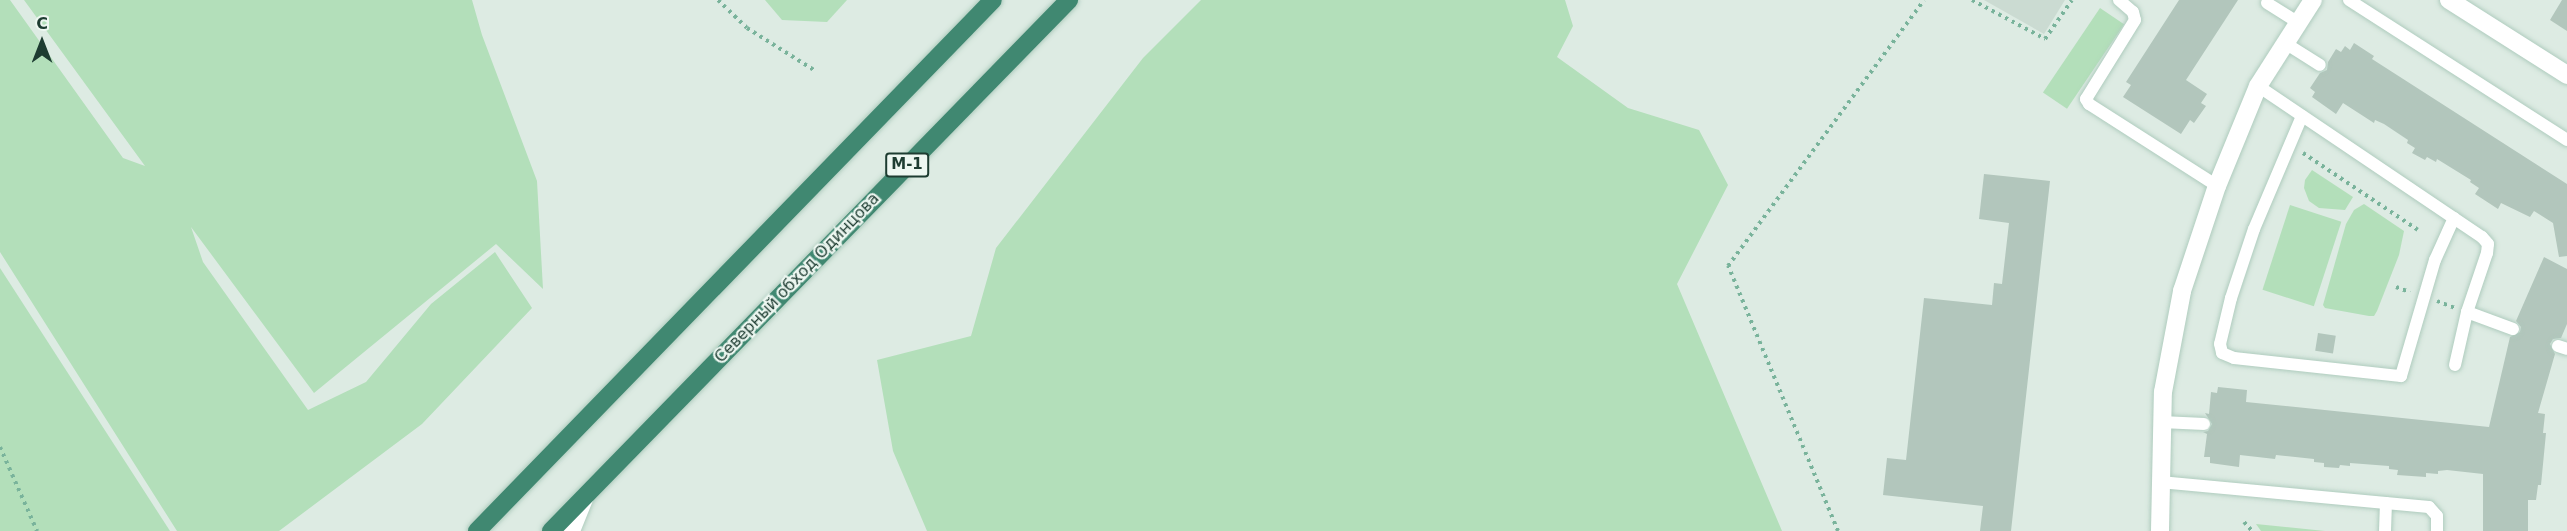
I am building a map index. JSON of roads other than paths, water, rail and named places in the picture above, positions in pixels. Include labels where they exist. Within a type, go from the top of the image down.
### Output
[{"type":"highway","points":[[478,529],[993,0]]},
{"type":"highway","name":"Северный обход Одинцова","points":[[551,531],[1069,0]]},
{"type":"street","points":[[2449,0],[2567,75]]},
{"type":"street","points":[[2160,531],[2162,422],[2170,345],[2180,302],[2217,186],[2258,86],[2308,2]]},
{"type":"street","name":"М-1","points":[[571,531],[587,494]]},
{"type":"lane","points":[[2119,0],[2133,12],[2135,20],[2086,99],[2089,104],[2217,186]]},
{"type":"lane","points":[[2349,0],[2567,140]]},
{"type":"lane","points":[[2267,3],[2298,22]]},
{"type":"lane","points":[[2285,43],[2320,65]]},
{"type":"lane","points":[[2258,86],[2482,237],[2488,244],[2467,312],[2455,366]]},
{"type":"lane","points":[[2302,116],[2254,229],[2231,298],[2220,344],[2222,353],[2234,358],[2401,376],[2435,260],[2454,218]]},
{"type":"lane","points":[[2467,312],[2513,329]]},
{"type":"lane","points":[[2162,422],[2204,424]]},
{"type":"lane","points":[[2160,482],[2429,507],[2437,516],[2437,531]]},
{"type":"lane","points":[[2385,531],[2386,504]]}]
